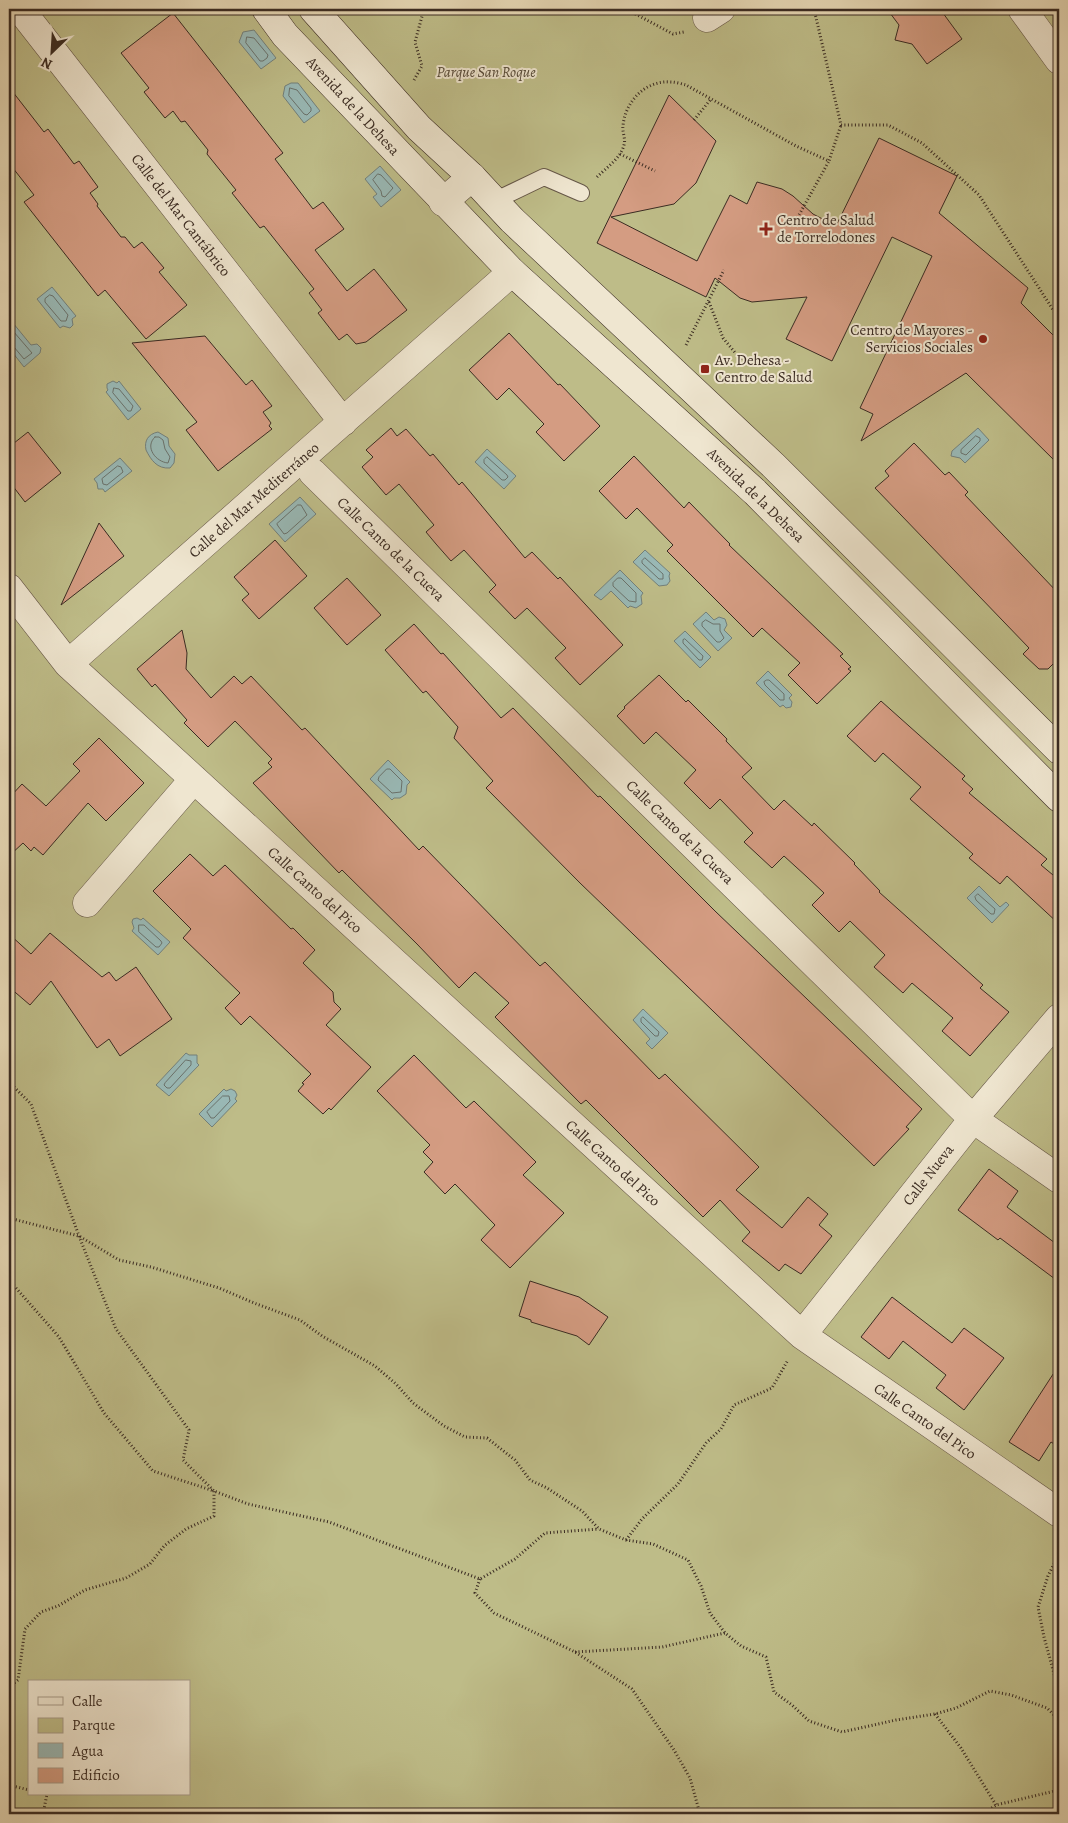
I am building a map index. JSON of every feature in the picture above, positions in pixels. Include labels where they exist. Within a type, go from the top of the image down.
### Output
[{"type":"street","name":"Calle del Mar Cantábrico","points":[[20,9],[343,422]]},
{"type":"street","name":"Avenida de la Dehesa","points":[[266,9],[286,35],[443,202],[512,272],[755,492],[1059,798]]},
{"type":"street","points":[[313,9],[419,128],[472,177],[512,220],[774,466],[1059,750]]},
{"type":"street","points":[[1022,9],[1059,60]]},
{"type":"street","points":[[443,202],[472,177]]},
{"type":"street","name":"Calle del Mar Mediterráneo","points":[[68,664],[512,272]]},
{"type":"street","name":"Calle Canto de la Cueva","points":[[312,473],[973,1119],[1059,1178]]},
{"type":"street","points":[[9,588],[68,664]]},
{"type":"street","name":"Calle Canto del Pico","points":[[68,664],[802,1335],[1059,1513]]},
{"type":"street","points":[[86,903],[194,779]]},
{"type":"street","name":"Calle Nueva","points":[[802,1335],[973,1119],[1059,1018]]},
{"type":"lane","points":[[494,201],[544,177],[581,193]]},
{"type":"path","points":[[419,128],[410,86],[422,66],[415,42],[424,9]]},
{"type":"path","points":[[626,9],[673,34],[686,32],[714,14]]},
{"type":"path","points":[[794,224],[829,161],[841,126],[814,9]]},
{"type":"path","points":[[581,193],[620,154],[625,144],[622,129],[625,114],[632,100],[642,90],[656,83],[671,82],[686,85],[796,146],[829,161]]},
{"type":"path","points":[[694,120],[711,99]]},
{"type":"path","points":[[841,126],[888,125],[922,143],[979,195],[1059,319]]},
{"type":"path","points":[[620,154],[655,171]]},
{"type":"path","points":[[672,372],[724,270]]},
{"type":"path","points":[[709,301],[723,338],[742,361]]},
{"type":"path","points":[[9,1082],[31,1104],[79,1236],[116,1329],[189,1430],[183,1460],[214,1491],[214,1516],[186,1529],[164,1546],[150,1564],[126,1578],[85,1590],[58,1606],[41,1612],[25,1629],[18,1680],[9,1687]]},
{"type":"path","points":[[9,1218],[79,1236],[120,1260],[151,1267],[219,1288],[300,1320],[322,1336],[375,1366],[396,1384],[413,1403],[444,1426],[465,1437],[487,1438],[515,1460],[530,1480],[547,1488],[582,1511],[599,1529],[626,1540],[653,1544],[688,1560],[701,1586],[710,1613],[724,1633],[741,1646],[766,1658],[774,1692],[809,1721],[842,1732],[896,1720],[935,1714],[956,1708],[990,1691],[1011,1695],[1047,1708],[1059,1720]]},
{"type":"path","points":[[9,1280],[59,1337],[104,1413],[153,1471],[248,1504],[329,1522],[480,1579]]},
{"type":"path","points":[[626,1540],[642,1520],[678,1484],[706,1443],[721,1429],[734,1405],[772,1388],[802,1335]]},
{"type":"path","points":[[599,1529],[545,1533],[516,1559],[480,1579],[475,1593],[494,1613],[574,1652],[632,1689],[674,1750],[690,1778],[700,1814]]},
{"type":"path","points":[[1059,1554],[1048,1576],[1038,1607],[1059,1692]]},
{"type":"path","points":[[574,1652],[662,1647],[724,1633]]},
{"type":"path","points":[[935,1714],[962,1748],[996,1805]]},
{"type":"path","points":[[9,1784],[28,1790]]},
{"type":"path","points":[[983,1814],[996,1805],[1059,1790]]},
{"type":"path","points":[[37,1814],[44,1809],[47,1796]]},
{"type":"green space","name":"Parque San Roque","points":[[9,9],[1059,9],[1059,1814],[9,1814]]},
{"type":"water","points":[[254,30],[276,58],[261,69],[239,42],[243,32]]},
{"type":"water","points":[[291,83],[298,83],[320,111],[304,123],[283,96],[285,86]]},
{"type":"water","points":[[380,166],[401,190],[381,207],[373,197],[377,194],[365,179]]},
{"type":"water","points":[[52,287],[76,316],[72,319],[73,325],[70,328],[63,326],[60,328],[37,299]]},
{"type":"water","points":[[13,323],[31,345],[37,344],[41,348],[40,353],[24,367],[9,348],[9,327]]},
{"type":"water","points":[[113,381],[117,383],[119,381],[141,409],[128,420],[106,392],[108,390],[107,384]]},
{"type":"water","points":[[978,428],[989,440],[965,463],[960,458],[951,456],[952,451]]},
{"type":"water","points":[[158,432],[168,438],[169,446],[175,454],[174,463],[170,468],[161,467],[155,463],[146,450],[148,438]]},
{"type":"water","points":[[487,449],[516,476],[504,489],[475,462]]},
{"type":"water","points":[[120,458],[132,471],[105,492],[103,489],[98,489],[94,479]]},
{"type":"water","points":[[300,497],[316,514],[285,542],[269,524]]},
{"type":"water","points":[[645,550],[670,573],[670,581],[667,585],[659,586],[633,562]]},
{"type":"water","points":[[620,570],[643,593],[641,596],[642,604],[636,608],[630,606],[628,608],[611,591],[601,600],[594,595]]},
{"type":"water","points":[[706,612],[714,620],[719,617],[725,619],[727,625],[724,630],[732,638],[718,651],[693,624]]},
{"type":"water","points":[[685,631],[711,657],[700,668],[674,641]]},
{"type":"water","points":[[768,671],[792,695],[789,698],[792,702],[791,707],[786,708],[783,705],[780,707],[756,683]]},
{"type":"water","points":[[388,760],[410,782],[407,785],[406,794],[392,800],[370,779]]},
{"type":"water","points":[[979,886],[1000,907],[1006,902],[1009,905],[992,923],[967,898]]},
{"type":"water","points":[[143,918],[170,942],[158,955],[132,931],[134,928],[133,919],[141,920]]},
{"type":"water","points":[[643,1009],[668,1033],[652,1049],[646,1043],[650,1039],[633,1020]]},
{"type":"water","points":[[186,1053],[197,1055],[197,1063],[199,1065],[169,1096],[156,1085]]},
{"type":"water","points":[[224,1089],[226,1091],[231,1089],[235,1091],[237,1095],[235,1099],[237,1101],[212,1127],[199,1114]]},
{"type":"building","points":[[887,9],[940,9],[962,39],[927,64],[912,44],[895,40],[899,25]]},
{"type":"building","points":[[173,13],[283,153],[275,159],[313,209],[323,202],[344,229],[315,250],[347,291],[374,269],[407,310],[366,342],[356,344],[347,334],[339,340],[318,313],[322,310],[309,293],[314,289],[264,226],[260,228],[232,193],[236,190],[207,154],[208,150],[185,121],[181,122],[173,111],[165,118],[144,92],[149,88],[121,53]]},
{"type":"building","points":[[9,87],[44,132],[48,129],[74,164],[79,161],[98,187],[90,193],[98,204],[97,206],[121,237],[125,237],[134,248],[142,242],[164,268],[159,272],[187,305],[146,339],[105,290],[98,296],[24,202],[34,195],[9,163]]},
{"type":"building","points":[[669,95],[716,141],[696,183],[674,204],[611,217],[697,261],[730,195],[747,204],[757,182],[782,189],[813,214],[836,226],[879,138],[957,176],[939,213],[1028,288],[1021,303],[1059,341],[1059,465],[966,373],[861,441],[873,414],[860,408],[932,256],[892,237],[832,361],[786,339],[807,297],[752,302],[740,298],[715,278],[706,297],[597,243]]},
{"type":"building","points":[[509,333],[600,426],[564,461],[536,432],[544,424],[509,388],[497,400],[469,370]]},
{"type":"building","points":[[205,336],[246,385],[252,380],[272,406],[263,412],[271,423],[269,426],[272,429],[218,471],[186,430],[197,422],[132,343]]},
{"type":"building","points":[[391,428],[397,436],[406,429],[430,456],[433,454],[459,485],[462,482],[525,558],[532,552],[558,579],[560,577],[623,645],[580,685],[555,658],[566,648],[527,608],[515,619],[489,592],[496,585],[464,550],[451,561],[436,544],[426,532],[434,525],[399,484],[386,495],[362,467],[373,457],[366,450]]},
{"type":"building","points":[[28,432],[61,473],[25,502],[9,481],[9,447]]},
{"type":"building","points":[[914,443],[945,475],[949,472],[968,492],[965,495],[1059,594],[1059,658],[1048,669],[1039,669],[1023,654],[1029,648],[875,488],[889,476],[885,471]]},
{"type":"building","points":[[634,456],[684,508],[689,502],[729,545],[843,654],[840,656],[851,667],[848,669],[851,671],[817,704],[788,675],[800,663],[762,628],[753,637],[667,551],[673,545],[637,508],[626,519],[599,491]]},
{"type":"building","points":[[99,523],[124,556],[61,605]]},
{"type":"building","points":[[275,540],[307,576],[259,619],[242,600],[249,594],[234,577]]},
{"type":"building","points":[[347,578],[381,615],[347,645],[314,608]]},
{"type":"building","points":[[414,624],[441,654],[443,653],[501,718],[513,708],[598,797],[600,796],[715,911],[922,1109],[906,1127],[909,1129],[874,1166],[580,883],[486,788],[493,781],[454,738],[458,727],[426,691],[423,693],[385,650]]},
{"type":"building","points":[[182,630],[187,653],[186,669],[211,698],[234,676],[242,684],[251,676],[302,730],[305,728],[419,850],[423,846],[540,966],[545,962],[659,1079],[665,1074],[759,1167],[736,1190],[782,1228],[808,1197],[828,1214],[819,1225],[832,1236],[801,1274],[785,1264],[779,1271],[742,1241],[750,1232],[720,1200],[703,1217],[586,1100],[581,1104],[495,1017],[509,1003],[475,972],[459,988],[342,870],[339,873],[253,783],[272,767],[268,763],[272,759],[235,721],[208,747],[184,723],[187,720],[155,684],[152,687],[137,669]]},
{"type":"building","points":[[659,675],[686,702],[688,700],[727,739],[726,741],[752,768],[742,777],[774,810],[784,800],[812,826],[814,823],[855,863],[879,892],[983,985],[980,988],[1009,1012],[970,1056],[942,1031],[953,1018],[912,983],[903,993],[874,967],[885,955],[850,921],[839,932],[812,905],[824,893],[784,856],[772,868],[744,842],[753,833],[720,799],[710,809],[684,783],[696,770],[656,732],[644,744],[617,716],[624,707]]},
{"type":"building","points":[[881,701],[965,776],[962,779],[973,789],[969,793],[1047,859],[1041,865],[1059,880],[1059,924],[1007,876],[1000,884],[969,858],[973,854],[910,799],[921,787],[883,753],[875,762],[847,736]]},
{"type":"building","points":[[99,738],[144,783],[106,821],[88,803],[43,855],[34,847],[31,851],[23,843],[9,856],[9,798],[22,784],[46,806],[80,771],[73,764]]},
{"type":"building","points":[[190,854],[213,876],[225,865],[315,950],[303,963],[333,992],[334,1002],[341,1009],[326,1025],[371,1067],[331,1110],[329,1108],[323,1114],[298,1091],[304,1084],[302,1083],[311,1074],[250,1016],[241,1025],[225,1008],[240,993],[183,938],[191,929],[153,891]]},
{"type":"building","points":[[50,933],[102,977],[109,972],[116,981],[136,967],[172,1019],[120,1056],[109,1039],[97,1048],[51,981],[30,1005],[9,987],[9,934],[31,954]]},
{"type":"building","points":[[414,1055],[466,1108],[474,1101],[536,1162],[523,1175],[564,1213],[510,1268],[481,1240],[495,1225],[455,1184],[445,1194],[424,1172],[433,1162],[423,1152],[430,1145],[377,1091]]},
{"type":"building","points":[[989,1169],[1018,1191],[1007,1207],[1059,1246],[1059,1282],[1000,1238],[998,1240],[958,1210]]},
{"type":"building","points":[[530,1281],[579,1297],[608,1317],[589,1345],[577,1336],[531,1322],[531,1320],[519,1316]]},
{"type":"building","points":[[892,1297],[952,1343],[964,1328],[1004,1358],[964,1410],[936,1388],[946,1375],[903,1341],[889,1359],[861,1337]]},
{"type":"building","points":[[1059,1365],[1059,1447],[1051,1442],[1039,1461],[1009,1442]]},
{"type":"place","name":"Centro de Salud de Torrelodones","points":[[766,229]]},
{"type":"place","name":"Centro de Mayores - Servicios Sociales","points":[[983,339]]},
{"type":"place","name":"Av. Dehesa - Centro de Salud","points":[[705,369]]}]
